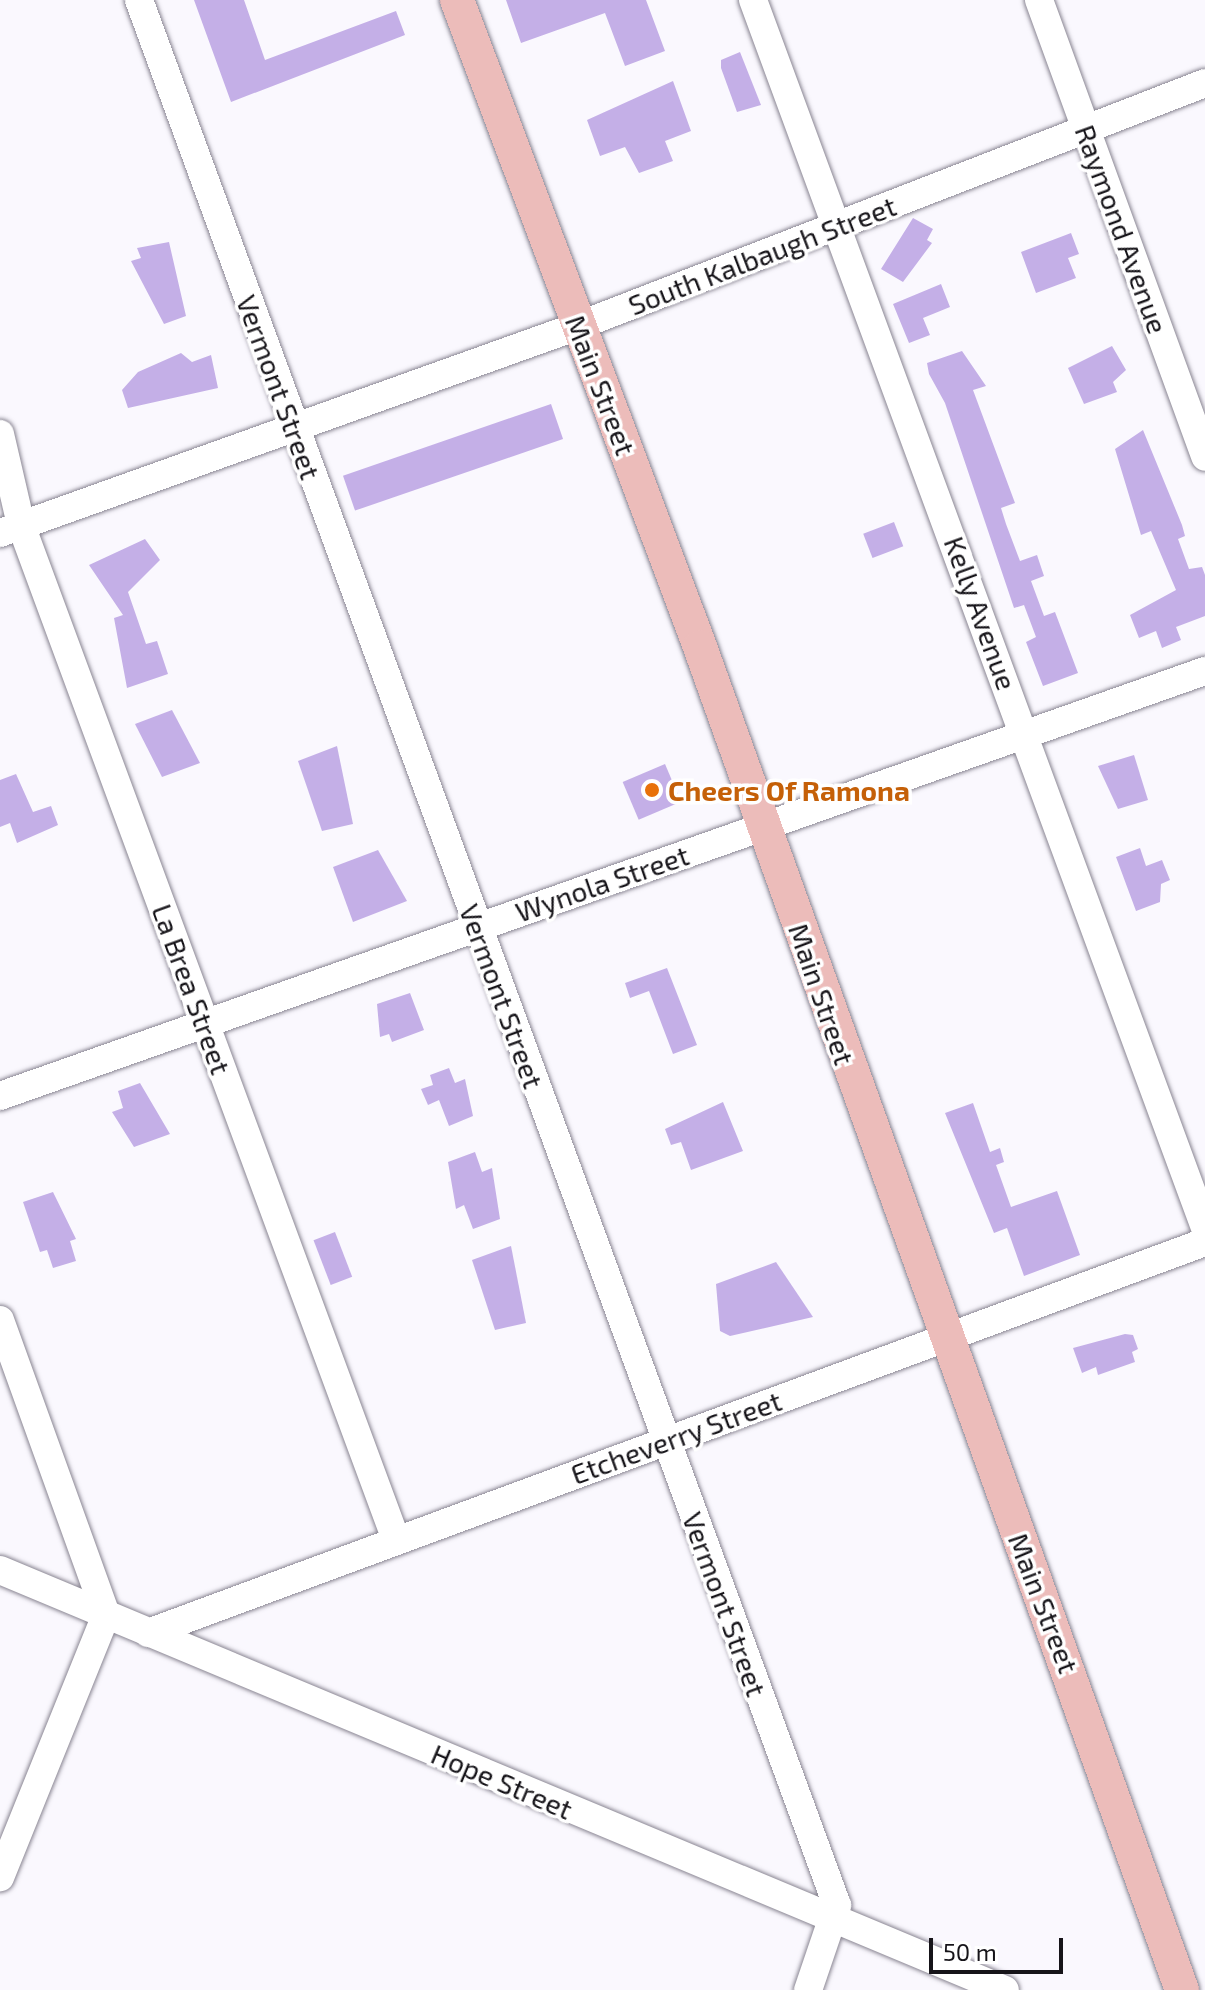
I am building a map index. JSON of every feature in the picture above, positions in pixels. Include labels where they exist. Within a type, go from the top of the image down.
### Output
[{"type":"main road","name":"Main Street","points":[[457,0],[765,827],[1182,1990]]},
{"type":"street","name":"Vermont Street","points":[[139,0],[293,428],[837,1905],[836,1921]]},
{"type":"street","name":"Kelly Avenue","points":[[753,0],[1205,1228]]},
{"type":"street","name":"Raymond Avenue","points":[[1039,0],[1205,457]]},
{"type":"street","name":"South Kalbaugh Street","points":[[10,529],[578,326],[1205,83]]},
{"type":"street","name":"La Brea Street","points":[[0,434],[10,529],[205,1024],[396,1540]]},
{"type":"street","name":"Wynola Street","points":[[0,1096],[1205,671]]},
{"type":"street","name":"Etcheverry Street","points":[[148,1633],[1205,1242]]},
{"type":"street","points":[[0,1320],[106,1615],[0,1877]]},
{"type":"street","name":"Hope Street","points":[[0,1570],[1005,1990]]},
{"type":"street","points":[[808,1990],[836,1921]]},
{"type":"building","points":[[194,0],[244,0],[265,60],[396,11],[405,35],[231,102]]},
{"type":"building","points":[[506,0],[646,0],[665,51],[625,66],[605,13],[521,43]]},
{"type":"building","points":[[740,52],[761,105],[737,112],[721,60]]},
{"type":"building","points":[[673,81],[691,131],[665,141],[673,161],[639,173],[625,147],[600,156],[587,120]]},
{"type":"building","points":[[913,218],[933,229],[927,240],[932,243],[903,282],[881,269]]},
{"type":"building","points":[[1071,233],[1079,254],[1068,258],[1076,278],[1036,293],[1021,252]]},
{"type":"building","points":[[169,242],[186,316],[164,324],[131,261],[141,258],[137,248]]},
{"type":"building","points":[[941,284],[950,307],[923,318],[930,335],[909,343],[893,304]]},
{"type":"building","points":[[1112,346],[1126,370],[1113,382],[1117,392],[1084,404],[1068,368]]},
{"type":"building","points":[[962,351],[986,386],[973,390],[1015,503],[1001,508],[1006,524],[1020,561],[1037,555],[1044,576],[1031,581],[1044,616],[1055,612],[1078,673],[1043,686],[1026,642],[1036,637],[1024,605],[1014,608],[945,403],[929,374],[927,363]]},
{"type":"building","points":[[181,353],[192,362],[211,355],[218,388],[128,408],[122,390],[138,372]]},
{"type":"building","points":[[551,404],[563,439],[355,511],[343,476]]},
{"type":"building","points":[[1143,430],[1182,525],[1185,536],[1178,539],[1189,569],[1202,567],[1205,575],[1205,616],[1176,627],[1181,640],[1162,648],[1156,631],[1139,638],[1130,615],[1176,590],[1151,531],[1141,535],[1115,449]]},
{"type":"building","points":[[894,522],[903,546],[873,558],[863,534]]},
{"type":"building","points":[[145,539],[160,560],[128,592],[146,644],[157,641],[168,674],[127,688],[114,618],[123,615],[89,565]]},
{"type":"building","points":[[172,710],[200,763],[162,777],[135,724]]},
{"type":"building","points":[[337,746],[353,824],[322,831],[298,761]]},
{"type":"building","points":[[1134,755],[1148,800],[1118,809],[1098,766]]},
{"type":"building","points":[[665,764],[681,802],[639,820],[623,782]]},
{"type":"building","points":[[16,774],[33,812],[51,806],[58,825],[17,843],[10,823],[0,827],[0,780]]},
{"type":"building","points":[[1140,848],[1146,866],[1162,860],[1170,880],[1161,884],[1160,902],[1136,911],[1116,857]]},
{"type":"building","points":[[378,850],[407,901],[353,922],[333,867]]},
{"type":"building","points":[[667,968],[697,1045],[673,1054],[649,991],[630,998],[625,983]]},
{"type":"building","points":[[410,993],[424,1030],[392,1042],[389,1034],[380,1037],[377,1004]]},
{"type":"building","points":[[449,1068],[455,1083],[465,1079],[473,1116],[449,1126],[439,1100],[428,1105],[421,1089],[433,1085],[430,1075]]},
{"type":"building","points":[[140,1083],[170,1134],[134,1147],[112,1112],[123,1108],[118,1091]]},
{"type":"building","points":[[723,1102],[743,1151],[691,1170],[681,1142],[671,1145],[665,1129]]},
{"type":"building","points":[[973,1103],[990,1152],[1000,1148],[1004,1162],[996,1165],[1011,1207],[1057,1191],[1080,1255],[1024,1276],[1007,1228],[994,1233],[945,1113]]},
{"type":"building","points":[[475,1152],[482,1172],[492,1168],[500,1219],[473,1229],[464,1205],[456,1209],[448,1162]]},
{"type":"building","points":[[53,1192],[76,1239],[70,1241],[76,1261],[53,1268],[47,1250],[40,1252],[23,1202]]},
{"type":"building","points":[[335,1232],[352,1277],[331,1285],[314,1240]]},
{"type":"building","points":[[511,1246],[526,1323],[495,1330],[472,1260]]},
{"type":"building","points":[[776,1262],[813,1317],[730,1336],[720,1331],[716,1284]]},
{"type":"building","points":[[1125,1334],[1133,1335],[1138,1349],[1132,1352],[1135,1362],[1098,1375],[1096,1367],[1082,1373],[1073,1348]]},
{"type":"place","name":"Cheers Of Ramona","points":[[652,790]]}]
